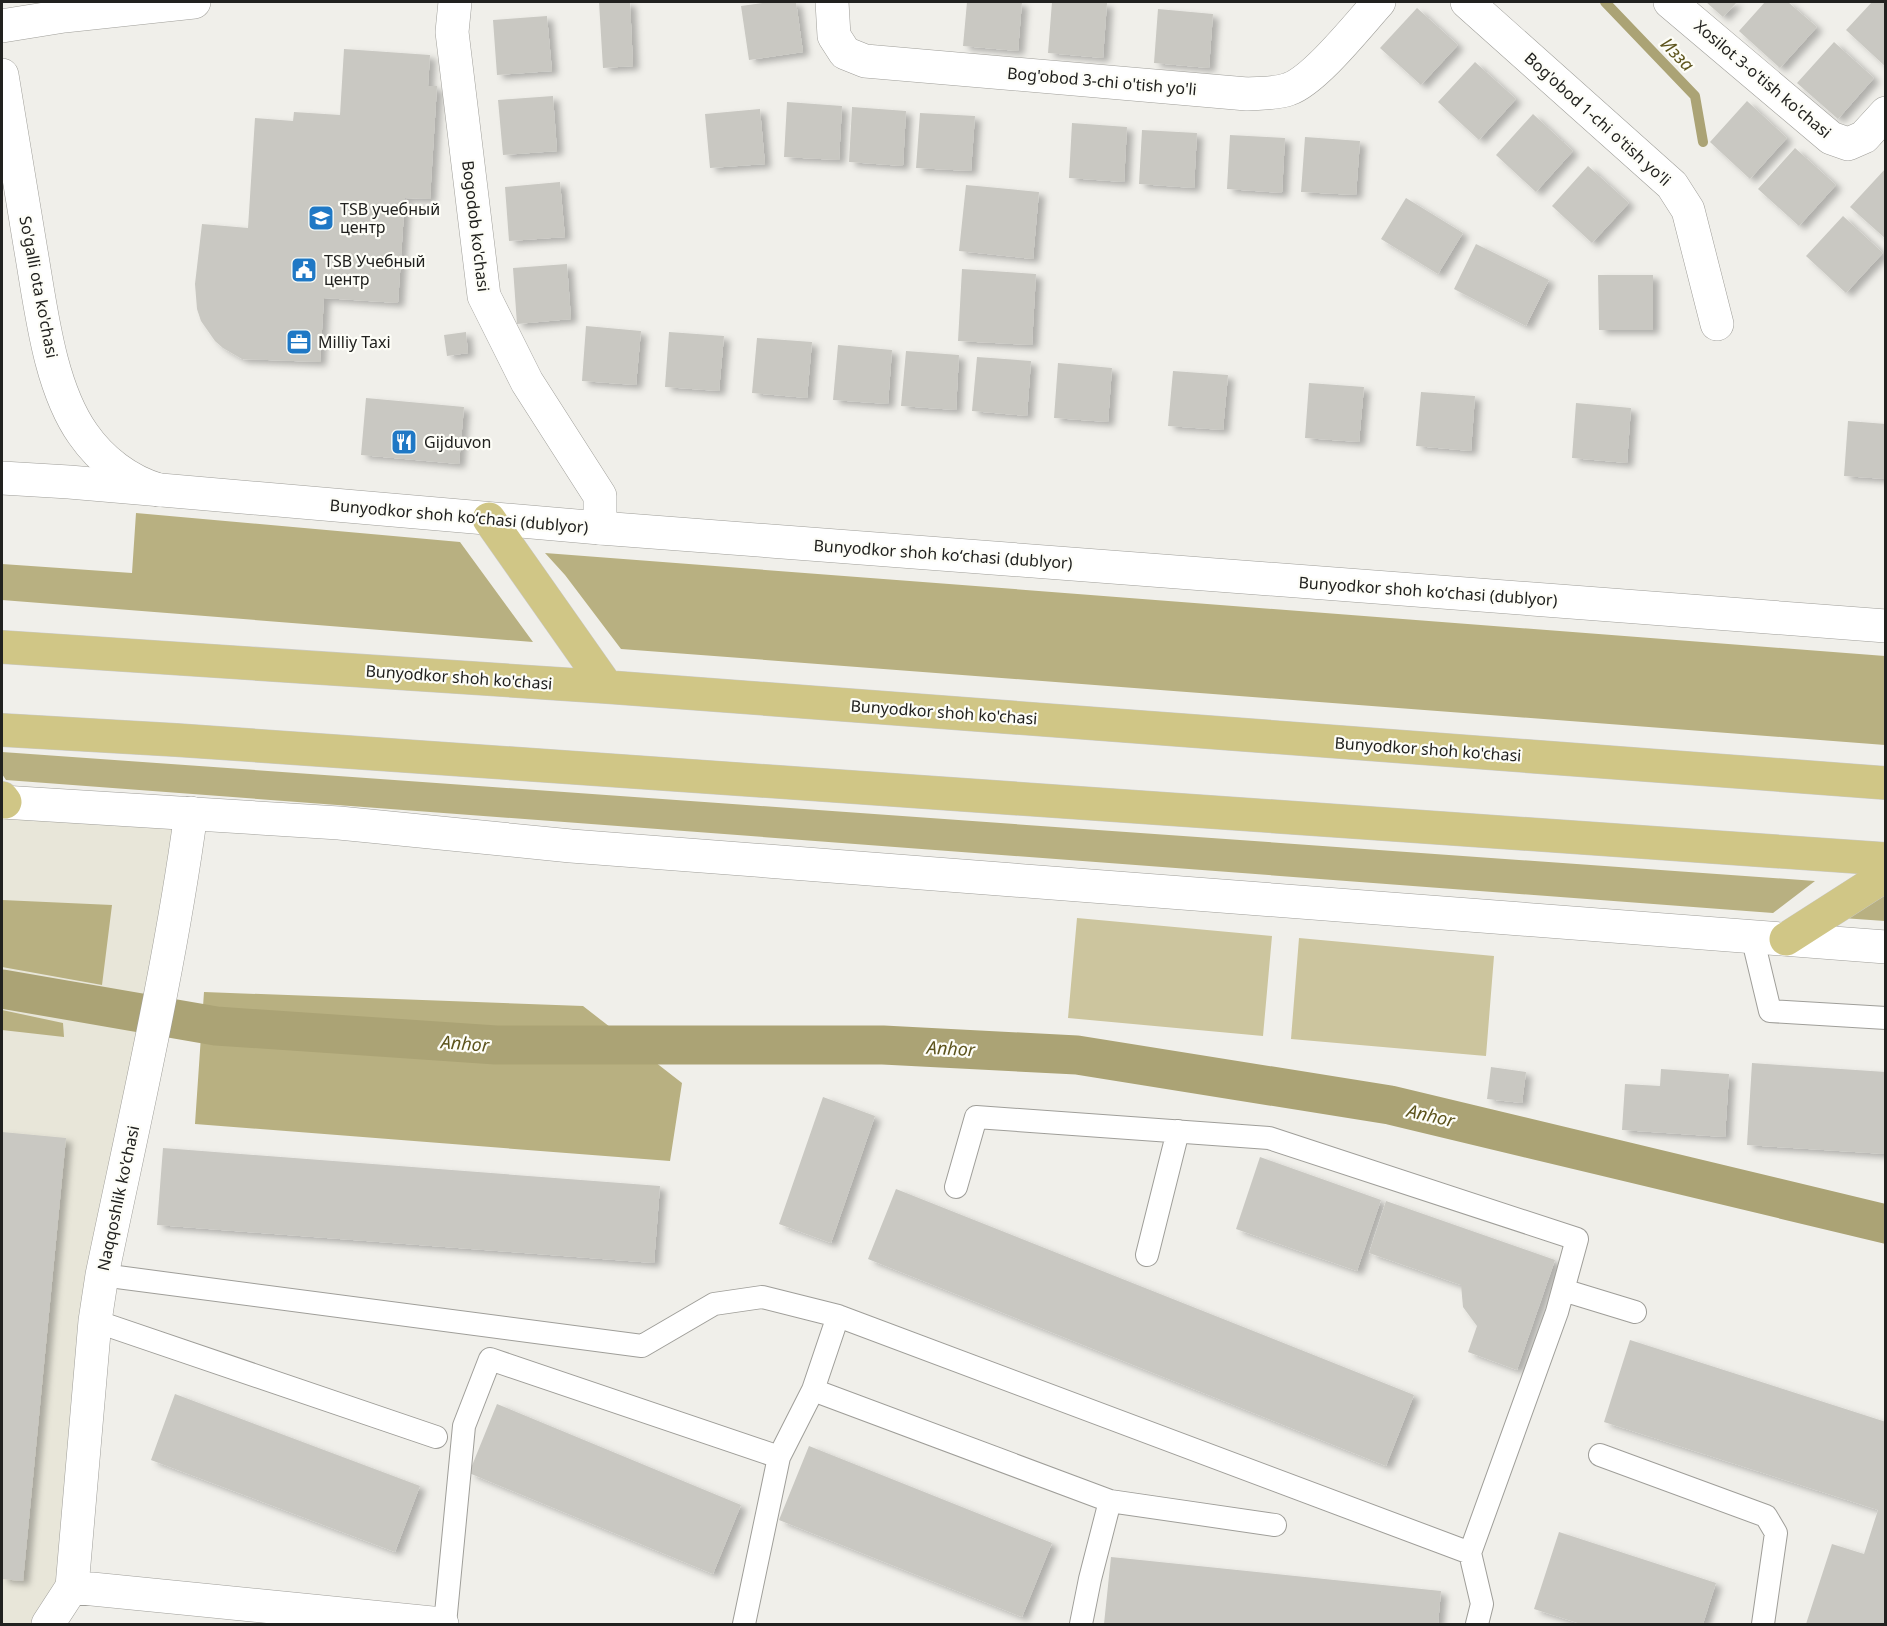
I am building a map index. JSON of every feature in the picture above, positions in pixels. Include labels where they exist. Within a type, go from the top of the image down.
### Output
[{"type":"main road","points":[[489,519],[607,687]]},
{"type":"main road","name":"Bunyodkor shoh ko'chasi","points":[[2,647],[607,687],[1886,783]]},
{"type":"main road","points":[[2,730],[176,740],[1886,859]]},
{"type":"main road","points":[[1786,939],[1886,875]]},
{"type":"street","points":[[2,26],[64,16],[194,2]]},
{"type":"street","name":"Bogodob ko'chasi","points":[[454,2],[452,32],[484,296],[527,382],[600,496],[600,528]]},
{"type":"street","name":"Bog'obod 3-chi o'tish yo'li","points":[[832,2],[834,36],[845,53],[865,61],[1247,94],[1287,90],[1300,84],[1313,74],[1379,2]]},
{"type":"street","name":"Bog'obod 1-chi o'tish yo'li","points":[[1467,2],[1672,185],[1688,210],[1717,324]]},
{"type":"street","name":"Xosilot 3-o'tish ko'chasi","points":[[1670,2],[1831,138],[1848,144],[1864,136],[1886,113]]},
{"type":"street","name":"So'galli ota ko'chasi","points":[[2,75],[46,340],[66,401],[82,433],[97,451],[124,474],[141,484],[159,490]]},
{"type":"street","name":"Bunyodkor shoh koʻchasi (dublyor)","points":[[2,478],[600,528],[1886,626]]},
{"type":"street","points":[[3,801],[339,823],[571,846],[1886,947]]},
{"type":"street","name":"Naqqoshlik ko'chasi","points":[[48,1624],[72,1587],[94,1321],[166,975],[180,898],[191,813]]},
{"type":"street","points":[[72,1587],[443,1624]]},
{"type":"lane","points":[[1752,936],[1770,1011],[1886,1018]]},
{"type":"lane","points":[[956,1187],[975,1117],[1269,1138],[1577,1239],[1563,1290],[1470,1552],[1482,1604],[1477,1624]]},
{"type":"lane","points":[[1146,1255],[1178,1131]]},
{"type":"lane","points":[[102,1275],[642,1347],[714,1304],[762,1297],[838,1316],[1470,1552]]},
{"type":"lane","points":[[1563,1290],[1635,1312]]},
{"type":"lane","points":[[744,1624],[779,1457],[813,1390],[838,1316]]},
{"type":"lane","points":[[94,1321],[436,1437]]},
{"type":"lane","points":[[443,1624],[464,1426],[490,1359],[779,1457]]},
{"type":"lane","points":[[813,1390],[1110,1501],[1275,1525]]},
{"type":"lane","points":[[1600,1455],[1766,1516],[1776,1533],[1763,1624]]},
{"type":"lane","points":[[1081,1624],[1110,1501]]},
{"type":"shaded area","points":[[136,513],[460,542],[533,642],[2,600],[2,564],[132,573]]},
{"type":"shaded area","points":[[545,553],[1885,656],[1885,745],[621,649],[565,575]]},
{"type":"shaded area","points":[[2,752],[1815,881],[1773,913],[6,780],[2,774]]},
{"type":"shaded area","points":[[2,802],[191,813],[102,1275],[72,1587],[48,1624],[2,1624]]},
{"type":"shaded area","points":[[1885,893],[1885,921],[1842,918]]},
{"type":"shaded area","points":[[2,900],[112,905],[102,985],[2,967]]},
{"type":"shaded area","points":[[1077,918],[1272,936],[1263,1036],[1068,1018]]},
{"type":"shaded area","points":[[1299,938],[1494,956],[1486,1056],[1291,1039]]},
{"type":"shaded area","points":[[204,992],[583,1006],[682,1083],[670,1161],[195,1124]]},
{"type":"shaded area","points":[[2,1010],[63,1023],[64,1037],[2,1030]]},
{"type":"building","points":[[599,2],[630,2],[633,66],[603,68]]},
{"type":"building","points":[[770,2],[796,2],[803,52],[749,60],[741,6]]},
{"type":"building","points":[[967,2],[1022,2],[1018,51],[963,46]]},
{"type":"building","points":[[1052,2],[1107,3],[1103,58],[1048,53]]},
{"type":"building","points":[[1706,2],[1737,2],[1723,17]]},
{"type":"building","points":[[1765,2],[1788,2],[1817,27],[1780,68],[1739,31]]},
{"type":"building","points":[[1872,2],[1886,2],[1886,67],[1846,30]]},
{"type":"building","points":[[1417,8],[1458,45],[1421,85],[1380,48]]},
{"type":"building","points":[[1158,9],[1213,14],[1209,68],[1154,63]]},
{"type":"building","points":[[547,16],[552,71],[497,75],[493,20]]},
{"type":"building","points":[[1834,42],[1874,78],[1838,119],[1797,83]]},
{"type":"building","points":[[344,49],[430,55],[428,86],[437,86],[430,199],[405,198],[398,303],[324,298],[320,362],[242,359],[215,341],[201,321],[197,309],[195,284],[202,224],[248,228],[255,118],[293,121],[294,112],[340,115]]},
{"type":"building","points":[[1475,62],[1516,99],[1479,140],[1438,102]]},
{"type":"building","points":[[553,96],[557,151],[503,155],[498,100]]},
{"type":"building","points":[[1747,101],[1787,138],[1750,179],[1710,142]]},
{"type":"building","points":[[787,102],[842,106],[839,160],[784,157]]},
{"type":"building","points":[[852,107],[906,111],[903,166],[849,162]]},
{"type":"building","points":[[760,109],[765,164],[710,168],[705,114]]},
{"type":"building","points":[[920,113],[975,116],[971,171],[916,168]]},
{"type":"building","points":[[1533,114],[1573,151],[1536,192],[1496,155]]},
{"type":"building","points":[[1072,123],[1127,127],[1124,182],[1069,178]]},
{"type":"building","points":[[1142,130],[1197,133],[1194,188],[1139,184]]},
{"type":"building","points":[[1230,135],[1285,138],[1282,193],[1227,189]]},
{"type":"building","points":[[1305,137],[1360,141],[1356,195],[1301,192]]},
{"type":"building","points":[[1795,148],[1836,185],[1799,226],[1758,189]]},
{"type":"building","points":[[1588,166],[1629,203],[1592,243],[1552,206]]},
{"type":"building","points":[[1886,168],[1886,239],[1850,207]]},
{"type":"building","points":[[560,182],[565,237],[509,241],[505,187]]},
{"type":"building","points":[[966,185],[1039,192],[1033,259],[959,251]]},
{"type":"building","points":[[1406,198],[1463,233],[1438,274],[1381,239]]},
{"type":"building","points":[[1843,216],[1883,253],[1846,293],[1806,256]]},
{"type":"building","points":[[1476,244],[1549,280],[1526,326],[1454,289]]},
{"type":"building","points":[[567,264],[571,319],[517,324],[513,268]]},
{"type":"building","points":[[962,269],[1036,274],[1032,345],[958,341]]},
{"type":"building","points":[[1598,275],[1653,275],[1653,330],[1599,330]]},
{"type":"building","points":[[586,326],[641,331],[636,385],[582,381]]},
{"type":"building","points":[[466,332],[468,353],[447,356],[444,335]]},
{"type":"building","points":[[669,332],[724,336],[719,391],[665,387]]},
{"type":"building","points":[[757,338],[812,342],[807,398],[752,393]]},
{"type":"building","points":[[838,345],[892,350],[888,404],[833,400]]},
{"type":"building","points":[[906,351],[959,355],[956,410],[901,406]]},
{"type":"building","points":[[977,357],[1031,361],[1027,416],[972,411]]},
{"type":"building","points":[[1058,363],[1112,368],[1108,422],[1054,418]]},
{"type":"building","points":[[1173,371],[1228,375],[1223,430],[1168,426]]},
{"type":"building","points":[[1309,383],[1364,387],[1359,442],[1305,438]]},
{"type":"building","points":[[1421,392],[1475,396],[1471,451],[1416,446]]},
{"type":"building","points":[[366,398],[464,407],[459,464],[361,455]]},
{"type":"building","points":[[1576,403],[1631,408],[1627,463],[1572,458]]},
{"type":"building","points":[[1848,421],[1886,424],[1886,479],[1844,476]]},
{"type":"building","points":[[1752,1063],[1886,1072],[1886,1154],[1747,1145]]},
{"type":"building","points":[[1491,1067],[1526,1072],[1522,1103],[1487,1099]]},
{"type":"building","points":[[1661,1069],[1729,1074],[1725,1137],[1622,1130],[1625,1084],[1660,1086]]},
{"type":"building","points":[[823,1097],[875,1116],[831,1243],[779,1224]]},
{"type":"building","points":[[2,1132],[66,1138],[23,1581],[2,1579]]},
{"type":"building","points":[[163,1148],[660,1186],[654,1263],[157,1225]]},
{"type":"building","points":[[1260,1157],[1381,1200],[1357,1271],[1236,1229]]},
{"type":"building","points":[[896,1189],[1414,1395],[1386,1466],[868,1259]]},
{"type":"building","points":[[1386,1201],[1555,1260],[1517,1370],[1468,1352],[1477,1326],[1463,1307],[1461,1285],[1369,1253]]},
{"type":"building","points":[[1630,1340],[1886,1422],[1886,1624],[1806,1624],[1832,1544],[1864,1554],[1878,1510],[1604,1422]]},
{"type":"building","points":[[175,1394],[420,1486],[395,1552],[151,1460]]},
{"type":"building","points":[[497,1404],[741,1505],[713,1574],[469,1473]]},
{"type":"building","points":[[809,1446],[1052,1543],[1022,1617],[779,1520]]},
{"type":"building","points":[[1559,1532],[1716,1583],[1703,1624],[1581,1624],[1534,1609]]},
{"type":"building","points":[[1111,1557],[1441,1591],[1438,1624],[1104,1624]]},
{"type":"waterway","name":"Изза","points":[[1605,2],[1695,96],[1703,142]]},
{"type":"waterway","name":"Anhor","points":[[2,989],[216,1026],[496,1045],[883,1045],[1077,1055],[1390,1105],[1886,1224]]},
{"type":"waterway","name":"Изза","points":[[1648,1166],[1649,1157]]},
{"type":"place","name":"TSB учебный центр","points":[[321,218]]},
{"type":"place","name":"TSB Учебный центр","points":[[304,270]]},
{"type":"place","name":"Milliy Taxi","points":[[299,342]]},
{"type":"place","name":"Gijduvon","points":[[404,442]]}]
